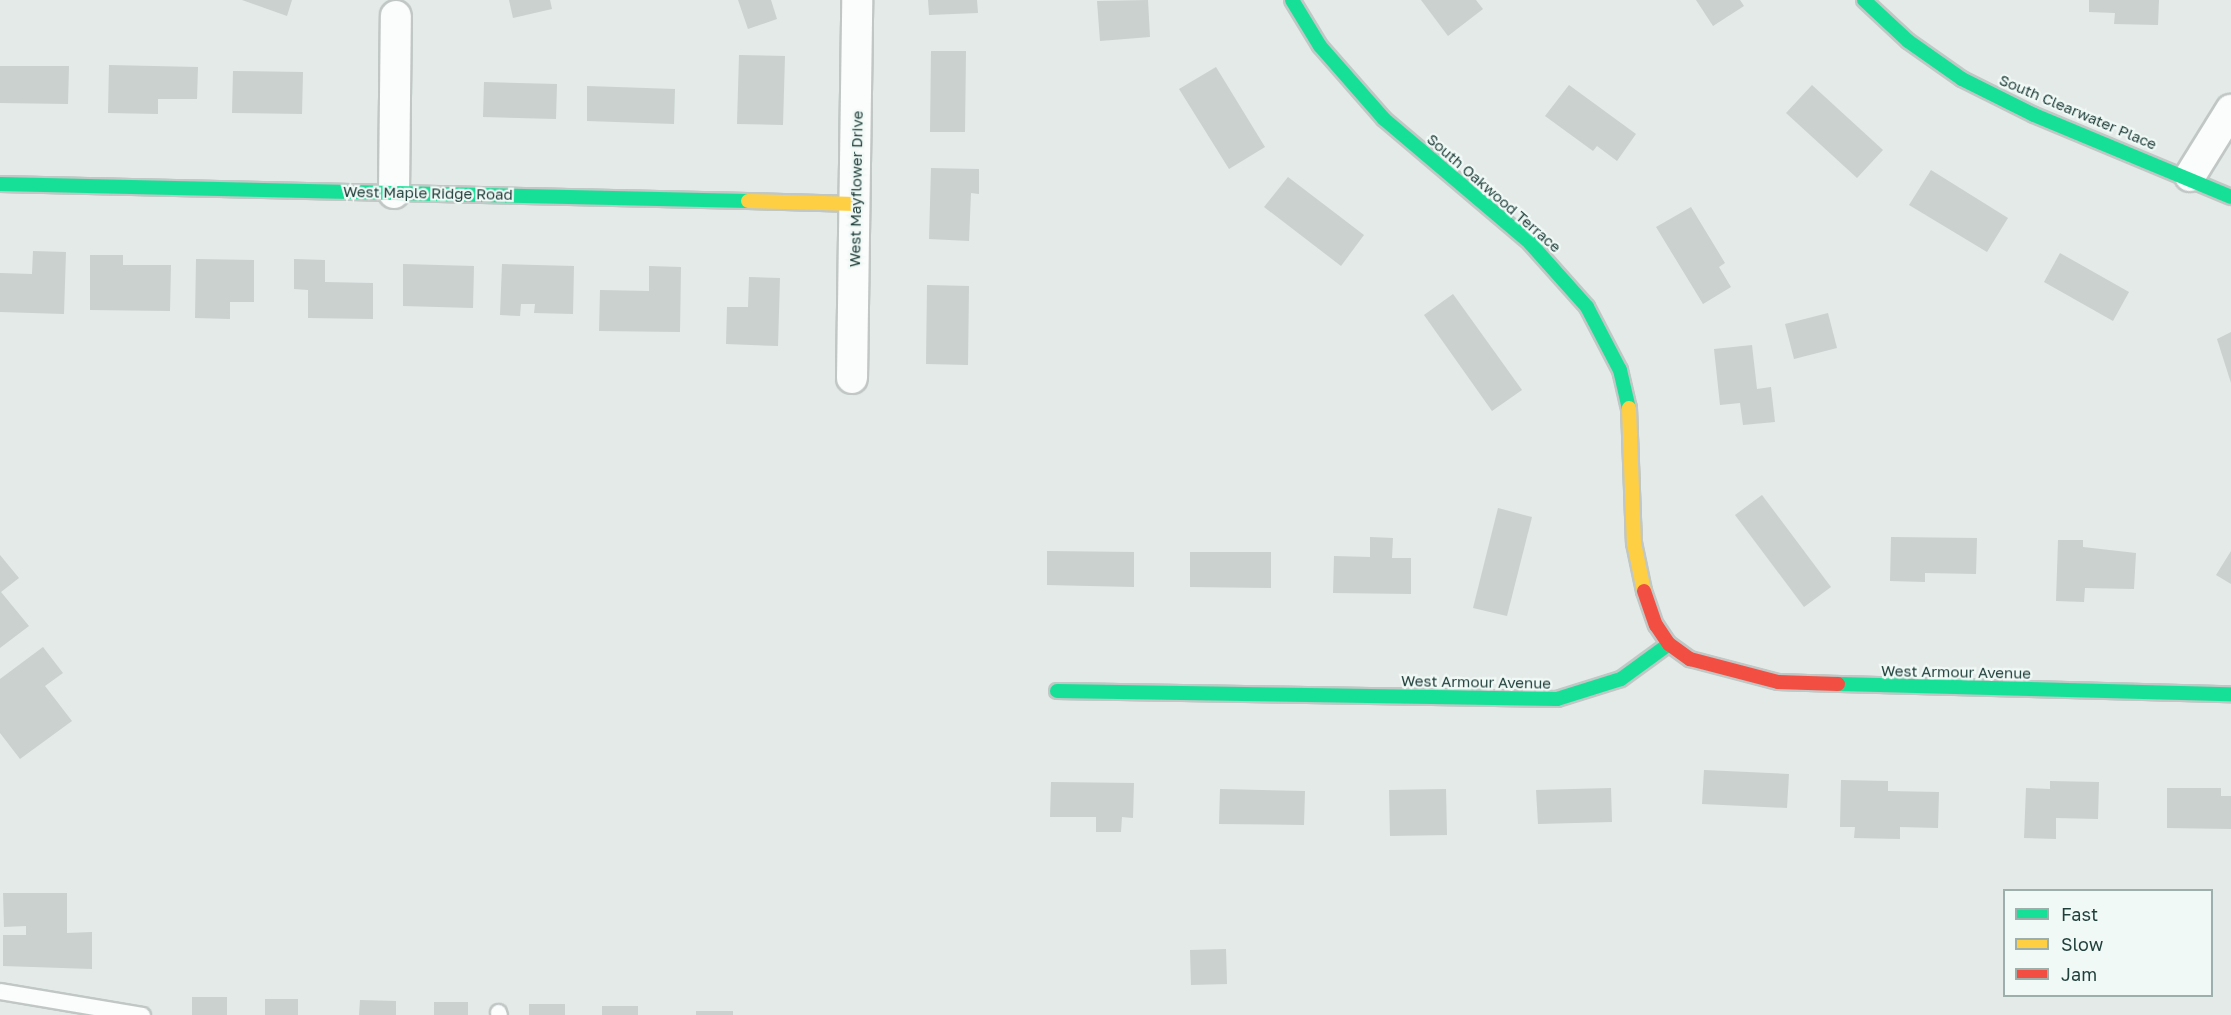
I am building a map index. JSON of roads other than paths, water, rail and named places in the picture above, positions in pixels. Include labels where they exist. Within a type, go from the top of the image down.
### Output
[{"type":"street","name":"West Mayflower Drive","points":[[852,378],[858,0]]},
{"type":"street","name":"South Oakwood Terrace","points":[[1292,0],[1320,46],[1376,111],[1530,243],[1587,308],[1620,370],[1629,406],[1636,554],[1656,625],[1669,644]]},
{"type":"street","name":"South Clearwater Place","points":[[1864,0],[1908,41],[1962,79],[2034,115],[2190,176],[2231,197]]},
{"type":"street","points":[[394,193],[396,16]]},
{"type":"street","points":[[2190,176],[2231,110]]},
{"type":"street","name":"West Maple Ridge Road","points":[[0,184],[856,204]]},
{"type":"street","name":"West Armour Avenue","points":[[1057,691],[1557,699],[1621,679],[1669,644],[1690,659],[1778,682],[2231,694]]},
{"type":"lane","points":[[0,991],[142,1015]]}]
